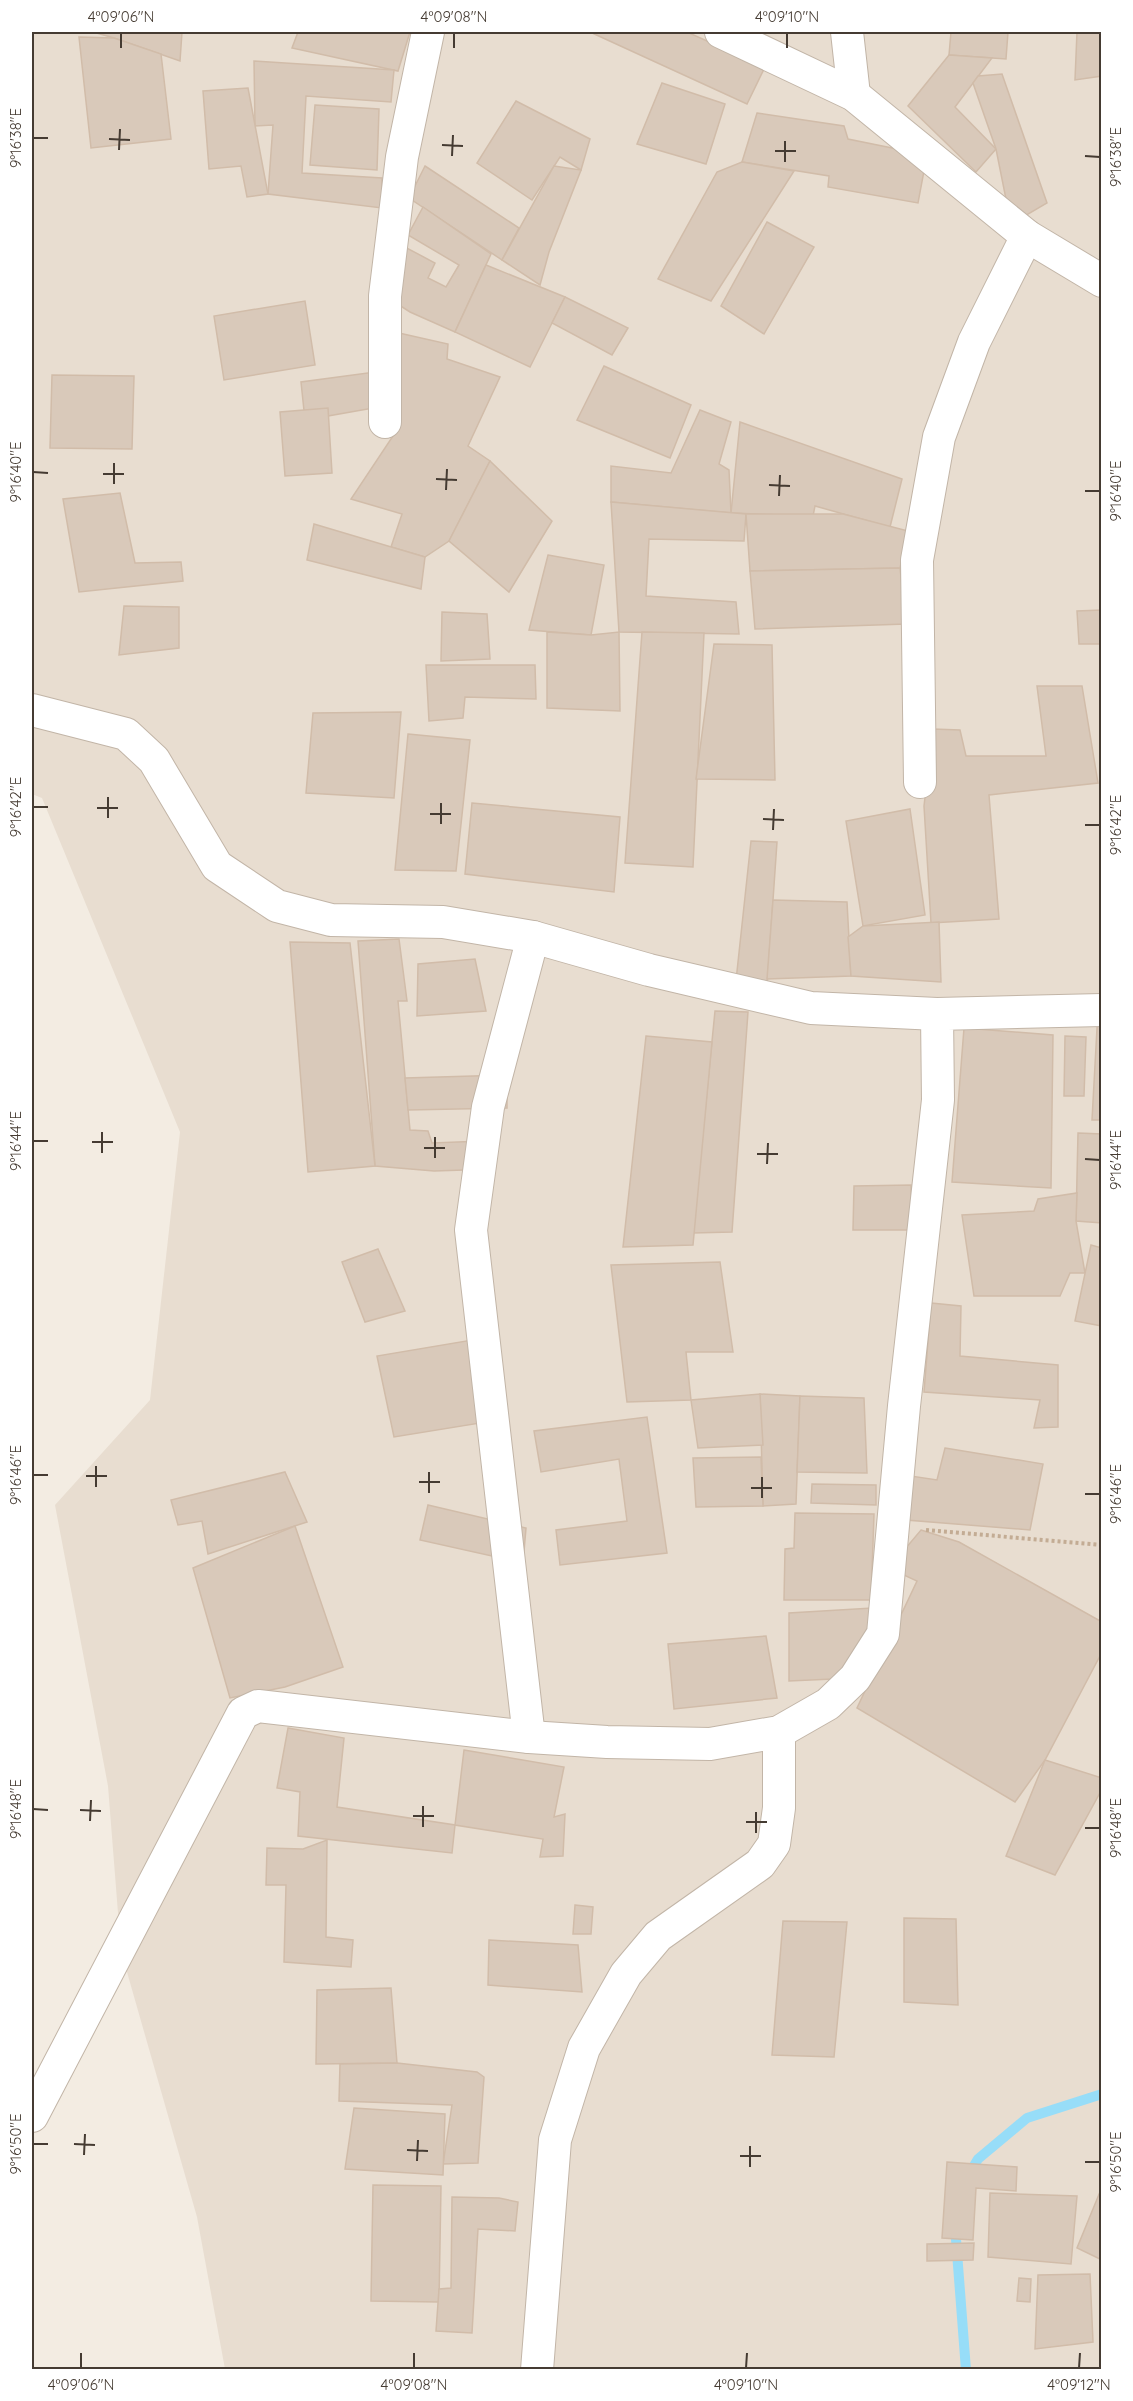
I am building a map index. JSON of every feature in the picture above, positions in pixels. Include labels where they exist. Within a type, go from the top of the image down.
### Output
[{"type":"street","points":[[385,422],[386,296],[402,157],[428,32]]},
{"type":"street","points":[[721,32],[854,95],[1026,236],[1101,281]]},
{"type":"street","points":[[847,32],[854,95]]},
{"type":"street","points":[[920,782],[917,560],[939,437],[974,342],[1026,236]]},
{"type":"street","points":[[32,710],[126,734],[154,760],[217,866],[277,906],[331,920],[444,922],[533,937],[649,970],[811,1008],[937,1014],[1101,1010]]},
{"type":"street","points":[[529,1737],[471,1230],[488,1107],[533,937]]},
{"type":"street","points":[[32,2116],[243,1713],[258,1706],[529,1737],[607,1742],[710,1744],[779,1732],[828,1704],[862,1670],[884,1634],[892,1527],[938,1100],[937,1014]]},
{"type":"street","points":[[537,2370],[555,2140],[584,2048],[626,1974],[658,1936],[760,1864],[774,1844],[778,1808],[779,1732]]},
{"type":"path","points":[[892,1527],[1101,1545]]},
{"type":"shaded area","points":[[32,32],[1101,32],[1101,2369],[225,2369],[197,2217],[121,1951],[108,1786],[55,1505],[150,1400],[180,1132],[42,798],[32,794]]},
{"type":"building","points":[[93,32],[182,32],[180,61],[114,38]]},
{"type":"building","points":[[298,32],[410,32],[398,71],[292,48]]},
{"type":"building","points":[[590,32],[687,32],[765,67],[747,104]]},
{"type":"building","points":[[951,32],[1008,32],[1006,59],[949,55]]},
{"type":"building","points":[[1077,32],[1102,32],[1102,76],[1075,80]]},
{"type":"building","points":[[79,37],[114,38],[161,54],[171,139],[91,148]]},
{"type":"building","points":[[949,55],[992,58],[955,107],[996,149],[976,172],[908,106]]},
{"type":"building","points":[[254,61],[394,70],[391,102],[306,96],[302,173],[382,178],[382,208],[268,194],[273,125],[255,126]]},
{"type":"building","points":[[1002,74],[1047,203],[1011,224],[996,149],[973,83],[978,76]]},
{"type":"building","points":[[662,83],[725,104],[706,164],[637,144]]},
{"type":"building","points":[[248,88],[268,194],[247,197],[241,166],[209,169],[203,91]]},
{"type":"building","points":[[516,101],[590,139],[581,170],[560,157],[532,200],[477,163]]},
{"type":"building","points":[[315,105],[379,109],[377,170],[310,165]]},
{"type":"building","points":[[757,113],[844,126],[848,139],[927,155],[918,203],[828,187],[829,176],[742,162]]},
{"type":"building","points":[[742,162],[794,171],[711,301],[658,279],[717,172]]},
{"type":"building","points":[[425,166],[519,228],[502,260],[409,198]]},
{"type":"building","points":[[554,166],[581,170],[549,252],[540,285],[502,260]]},
{"type":"building","points":[[423,207],[491,254],[455,332],[410,312],[385,296],[403,246],[435,263],[428,278],[446,287],[459,265],[408,235]]},
{"type":"building","points":[[767,222],[814,247],[764,334],[721,306]]},
{"type":"building","points":[[486,265],[565,297],[530,367],[455,332]]},
{"type":"building","points":[[565,297],[628,328],[612,355],[552,323]]},
{"type":"building","points":[[305,301],[315,365],[224,380],[214,316]]},
{"type":"building","points":[[399,333],[448,344],[447,359],[500,377],[468,446],[490,461],[449,541],[425,557],[391,547],[402,514],[351,499],[397,430]]},
{"type":"building","points":[[604,366],[691,405],[670,458],[577,420]]},
{"type":"building","points":[[375,372],[385,406],[305,420],[301,382]]},
{"type":"building","points":[[52,375],[134,376],[132,449],[50,448]]},
{"type":"building","points":[[328,408],[332,473],[285,476],[280,412]]},
{"type":"building","points":[[700,410],[731,422],[719,464],[729,470],[731,513],[611,502],[611,466],[671,473]]},
{"type":"building","points":[[740,422],[902,479],[890,527],[815,506],[813,516],[731,513]]},
{"type":"building","points":[[490,461],[552,521],[509,592],[449,541]]},
{"type":"building","points":[[120,493],[135,563],[181,562],[183,581],[79,592],[63,499]]},
{"type":"building","points":[[611,502],[746,514],[744,541],[649,539],[646,596],[736,602],[739,634],[619,632]]},
{"type":"building","points":[[746,514],[843,514],[908,531],[900,568],[750,571]]},
{"type":"building","points":[[314,524],[425,557],[421,589],[307,560]]},
{"type":"building","points":[[548,555],[604,565],[591,635],[529,630]]},
{"type":"building","points":[[900,568],[906,624],[755,629],[750,571]]},
{"type":"building","points":[[124,606],[179,607],[179,648],[119,655]]},
{"type":"building","points":[[1102,610],[1102,644],[1079,644],[1077,611]]},
{"type":"building","points":[[442,612],[487,614],[490,659],[441,661]]},
{"type":"building","points":[[547,632],[591,635],[619,632],[620,711],[547,708]]},
{"type":"building","points":[[642,632],[704,633],[693,867],[625,863]]},
{"type":"building","points":[[714,644],[772,645],[775,780],[696,779]]},
{"type":"building","points":[[426,665],[535,665],[536,699],[465,697],[463,718],[429,721]]},
{"type":"building","points":[[1037,686],[1082,686],[1098,783],[989,795],[999,919],[931,923],[924,806],[933,729],[960,730],[966,756],[1046,756]]},
{"type":"building","points":[[401,712],[394,798],[306,793],[313,713]]},
{"type":"building","points":[[408,734],[470,740],[456,871],[395,870]]},
{"type":"building","points":[[472,803],[620,817],[614,892],[465,874]]},
{"type":"building","points":[[910,809],[925,915],[863,926],[846,821]]},
{"type":"building","points":[[751,841],[777,842],[767,987],[735,990]]},
{"type":"building","points":[[773,900],[847,902],[851,976],[767,979]]},
{"type":"building","points":[[939,922],[941,982],[851,976],[848,937],[863,926]]},
{"type":"building","points":[[399,939],[407,1001],[398,1001],[410,1130],[428,1131],[432,1143],[483,1141],[494,1169],[434,1171],[375,1166],[358,941]]},
{"type":"building","points":[[290,942],[350,943],[375,1166],[308,1172]]},
{"type":"building","points":[[475,959],[486,1011],[417,1016],[418,964]]},
{"type":"building","points":[[1098,1010],[1102,1010],[1102,1120],[1092,1120]]},
{"type":"building","points":[[715,1011],[748,1012],[732,1232],[693,1233]]},
{"type":"building","points":[[964,1028],[1053,1035],[1051,1188],[952,1182]]},
{"type":"building","points":[[646,1036],[712,1042],[693,1245],[623,1247]]},
{"type":"building","points":[[1065,1036],[1086,1037],[1084,1096],[1064,1096]]},
{"type":"building","points":[[507,1075],[507,1108],[408,1110],[405,1078]]},
{"type":"building","points":[[1078,1133],[1102,1134],[1102,1223],[1076,1221]]},
{"type":"building","points":[[911,1185],[912,1230],[853,1230],[854,1186]]},
{"type":"building","points":[[1077,1193],[1076,1221],[1085,1273],[1070,1273],[1060,1296],[974,1296],[962,1215],[1034,1211],[1038,1199]]},
{"type":"building","points":[[1091,1245],[1102,1248],[1102,1326],[1075,1321]]},
{"type":"building","points":[[378,1249],[405,1311],[365,1322],[342,1262]]},
{"type":"building","points":[[720,1262],[733,1352],[686,1352],[691,1400],[627,1402],[611,1265]]},
{"type":"building","points":[[931,1303],[961,1306],[960,1356],[1058,1365],[1058,1427],[1034,1428],[1040,1400],[924,1392]]},
{"type":"building","points":[[490,1337],[505,1419],[394,1437],[377,1356]]},
{"type":"building","points":[[760,1394],[800,1396],[796,1504],[763,1506]]},
{"type":"building","points":[[760,1394],[763,1445],[698,1448],[691,1400]]},
{"type":"building","points":[[800,1396],[864,1398],[867,1473],[797,1472]]},
{"type":"building","points":[[647,1417],[667,1553],[560,1565],[556,1530],[627,1521],[619,1459],[541,1472],[534,1431]]},
{"type":"building","points":[[945,1448],[1043,1464],[1030,1530],[906,1520],[911,1476],[937,1480]]},
{"type":"building","points":[[761,1457],[763,1506],[696,1507],[693,1458]]},
{"type":"building","points":[[285,1472],[307,1522],[208,1554],[202,1521],[178,1525],[171,1500]]},
{"type":"building","points":[[812,1484],[876,1485],[876,1505],[811,1503]]},
{"type":"building","points":[[428,1505],[526,1528],[523,1563],[420,1540]]},
{"type":"building","points":[[795,1513],[874,1514],[871,1600],[784,1600],[785,1549],[794,1548]]},
{"type":"building","points":[[295,1526],[343,1667],[285,1687],[230,1698],[193,1568]]},
{"type":"building","points":[[921,1530],[959,1542],[1102,1622],[1102,1652],[1045,1760],[1015,1802],[857,1708],[917,1581],[889,1568]]},
{"type":"building","points":[[872,1608],[867,1637],[855,1678],[789,1681],[789,1613]]},
{"type":"building","points":[[766,1636],[777,1698],[674,1709],[668,1644]]},
{"type":"building","points":[[288,1728],[344,1738],[337,1807],[455,1825],[452,1853],[298,1836],[300,1792],[277,1788]]},
{"type":"building","points":[[464,1750],[564,1767],[554,1817],[565,1814],[563,1856],[540,1857],[543,1839],[455,1825]]},
{"type":"building","points":[[1045,1760],[1102,1778],[1102,1789],[1055,1875],[1006,1856]]},
{"type":"building","points":[[327,1840],[326,1937],[353,1940],[351,1967],[284,1962],[286,1885],[266,1885],[267,1848],[303,1849]]},
{"type":"building","points":[[575,1905],[593,1907],[591,1934],[573,1934]]},
{"type":"building","points":[[904,1918],[956,1919],[958,2005],[904,2002]]},
{"type":"building","points":[[783,1921],[847,1922],[834,2057],[772,2055]]},
{"type":"building","points":[[489,1940],[578,1945],[582,1992],[488,1985]]},
{"type":"building","points":[[391,1988],[397,2063],[316,2064],[317,1990]]},
{"type":"building","points":[[397,2063],[477,2072],[484,2077],[478,2163],[443,2164],[452,2105],[339,2101],[340,2064]]},
{"type":"building","points":[[354,2108],[445,2114],[443,2175],[345,2169]]},
{"type":"building","points":[[947,2162],[1017,2167],[1016,2191],[976,2188],[973,2240],[942,2238]]},
{"type":"building","points":[[373,2185],[441,2186],[439,2302],[371,2301]]},
{"type":"building","points":[[1102,2187],[1102,2260],[1077,2248]]},
{"type":"building","points":[[990,2193],[1077,2196],[1071,2264],[988,2257]]},
{"type":"building","points":[[452,2197],[499,2198],[518,2202],[515,2231],[478,2229],[472,2333],[436,2331],[439,2289],[451,2288]]},
{"type":"building","points":[[974,2243],[973,2260],[927,2261],[927,2244]]},
{"type":"building","points":[[1090,2274],[1093,2342],[1035,2349],[1038,2275]]},
{"type":"building","points":[[1019,2278],[1031,2279],[1030,2302],[1017,2301]]},
{"type":"waterway","points":[[968,2176],[978,2159],[1027,2118],[1102,2094]]},
{"type":"waterway","points":[[955,2226],[966,2370]]}]
